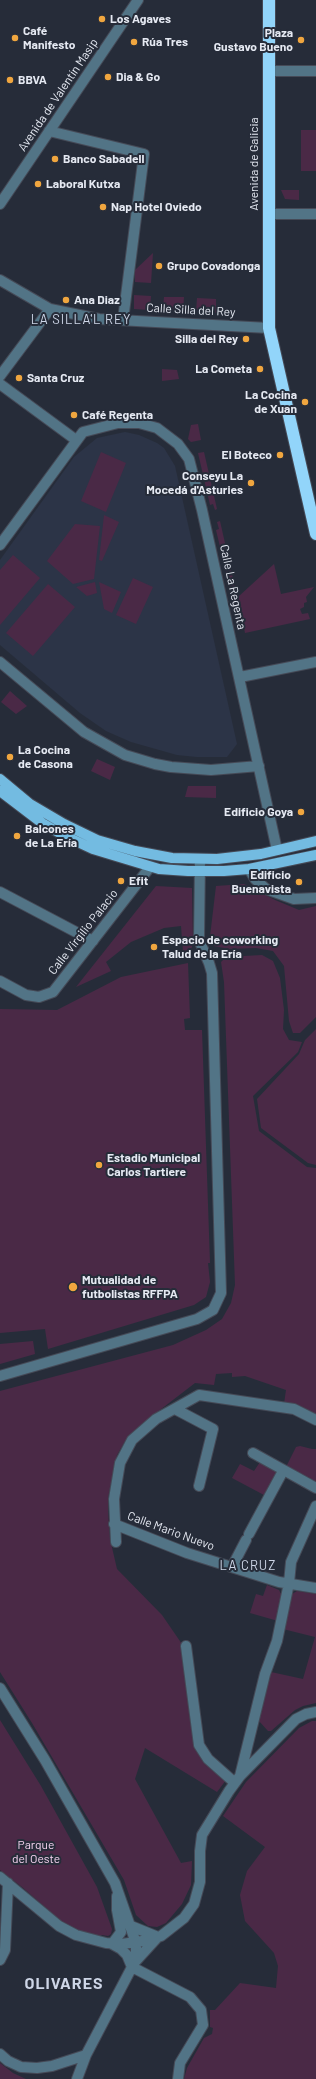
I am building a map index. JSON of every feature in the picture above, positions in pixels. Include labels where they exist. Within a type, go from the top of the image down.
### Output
[{"type":"highway","name":"Avenida de Galicia","points":[[269,0],[269,328],[316,534]]},
{"type":"main road","points":[[0,779],[30,804],[47,814],[97,840],[135,851],[168,857],[200,859],[244,857],[316,841]]},
{"type":"main road","points":[[0,791],[37,819],[65,836],[93,849],[150,866],[200,872],[249,869],[316,856]]},
{"type":"main road","points":[[278,850],[316,836]]},
{"type":"street","name":"Avenida de Valentín Masip","points":[[0,204],[138,0]]},
{"type":"street","points":[[268,71],[316,71]]},
{"type":"street","points":[[49,131],[144,154],[123,320]]},
{"type":"street","points":[[268,214],[316,214]]},
{"type":"street","name":"Calle Silla del Rey","points":[[0,280],[50,309],[99,319],[269,328]]},
{"type":"street","points":[[0,376],[50,309]]},
{"type":"street","points":[[0,384],[76,440]]},
{"type":"street","name":"Calle La Regenta","points":[[0,545],[83,432],[100,426],[118,423],[139,423],[150,425],[165,432],[178,444],[187,454],[202,510],[278,850]]},
{"type":"street","points":[[0,662],[84,732],[125,755],[155,764],[178,768],[212,770],[259,766]]},
{"type":"street","points":[[240,677],[316,662]]},
{"type":"street","points":[[0,1376],[197,1319],[213,1310],[221,1292],[212,979],[209,962],[199,940],[200,859]]},
{"type":"street","name":"Calle Virgilio Palacio","points":[[0,981],[26,995],[39,997],[53,992],[150,866]]},
{"type":"street","points":[[249,869],[255,879],[266,889],[294,899],[316,898]]},
{"type":"street","points":[[0,892],[93,942]]},
{"type":"street","points":[[116,1542],[114,1524],[117,1480],[120,1463],[132,1440],[156,1419],[199,1395],[294,1409],[316,1420]]},
{"type":"street","points":[[175,1409],[212,1429],[199,1486]]},
{"type":"street","points":[[253,1453],[316,1488]]},
{"type":"street","points":[[232,1567],[283,1471]]},
{"type":"street","points":[[238,1780],[265,1674],[277,1641],[289,1583],[291,1562],[316,1506]]},
{"type":"street","name":"Calle Mario Nuevo","points":[[114,1524],[187,1553],[279,1582],[316,1588]]},
{"type":"street","points":[[186,1646],[195,1696],[199,1745],[208,1759],[238,1780]]},
{"type":"street","points":[[0,1688],[45,1760],[118,1890],[136,1943],[136,1956],[133,1965],[86,2055],[77,2079]]},
{"type":"street","points":[[133,1965],[158,1937],[181,1921],[194,1904],[200,1882],[200,1845],[202,1835],[238,1780],[296,1719],[306,1714],[316,1712]]},
{"type":"street","points":[[250,1737],[253,1744],[264,1752]]},
{"type":"street","points":[[4,1880],[67,1932],[112,1944],[122,1949],[133,1965],[190,1997],[201,2010],[203,2026],[180,2063],[178,2079]]},
{"type":"street","points":[[0,1960],[5,1950],[6,1901],[4,1880]]},
{"type":"street","points":[[112,1944],[121,1932],[117,1910],[118,1890]]},
{"type":"street","points":[[6,1901],[23,1896]]},
{"type":"street","points":[[131,1926],[158,1937]]},
{"type":"street","points":[[112,1944],[136,1943],[158,1937]]},
{"type":"street","points":[[0,2054],[8,2061],[21,2067],[37,2068],[52,2066],[86,2055]]},
{"type":"shaded area","points":[[125,432],[139,435],[157,443],[164,448],[175,466],[237,744],[227,757],[177,755],[131,742],[106,731],[80,713],[0,645],[0,560],[74,457],[97,438]]},
{"type":"green space","points":[[301,130],[316,130],[316,171],[301,171]]},
{"type":"green space","points":[[281,190],[299,190],[299,200],[285,199]]},
{"type":"green space","points":[[153,253],[151,283],[135,282],[135,270]]},
{"type":"green space","points":[[134,295],[151,296],[150,310],[134,309]]},
{"type":"green space","points":[[164,297],[184,297],[183,311],[163,310]]},
{"type":"green space","points":[[197,298],[216,299],[216,313],[196,312]]},
{"type":"green space","points":[[162,369],[177,370],[179,379],[162,381]]},
{"type":"green space","points":[[198,424],[201,440],[191,442],[188,439],[191,425]]},
{"type":"green space","points":[[101,452],[126,463],[106,512],[81,501]]},
{"type":"green space","points":[[204,452],[217,509],[215,510],[213,504],[210,505],[198,453]]},
{"type":"green space","points":[[104,515],[119,522],[102,561],[99,560]]},
{"type":"green space","points":[[220,521],[236,592],[231,593],[216,530],[219,529],[217,522]]},
{"type":"green space","points":[[75,524],[100,526],[94,579],[73,584],[47,561]]},
{"type":"green space","points":[[13,555],[40,578],[0,625],[0,570]]},
{"type":"green space","points":[[274,564],[281,594],[314,587],[306,597],[307,602],[304,603],[304,607],[300,609],[302,614],[308,613],[310,619],[245,633],[238,597]]},
{"type":"green space","points":[[133,578],[153,587],[136,624],[116,615]]},
{"type":"green space","points":[[95,582],[97,593],[87,596],[76,587]]},
{"type":"green space","points":[[99,582],[121,592],[112,613],[104,609]]},
{"type":"green space","points":[[48,584],[75,607],[33,656],[6,633]]},
{"type":"green space","points":[[10,691],[27,706],[16,714],[1,702]]},
{"type":"green space","points":[[97,759],[115,767],[110,780],[91,771]]},
{"type":"green space","points":[[188,786],[216,786],[216,798],[185,797]]},
{"type":"green space","points":[[244,884],[275,900],[299,910],[316,906],[316,1017],[300,1033],[293,1033],[289,1021],[284,966],[273,951],[256,948],[229,949],[209,945],[216,886]]},
{"type":"green space","points":[[156,886],[192,888],[193,943],[189,957],[183,952],[181,926],[164,928],[131,942],[106,962],[111,971],[76,987]]},
{"type":"green space","points":[[262,955],[273,961],[280,978],[284,1010],[283,1029],[289,1040],[302,1042],[298,1052],[253,1096],[259,1131],[307,1167],[316,1168],[316,1417],[284,1404],[286,1390],[245,1376],[232,1377],[232,1373],[216,1374],[214,1385],[195,1383],[143,1423],[125,1441],[117,1455],[108,1498],[108,1511],[110,1539],[117,1569],[162,1615],[184,1647],[195,1729],[226,1780],[217,1792],[145,1748],[135,1779],[181,1863],[192,1861],[191,1885],[182,1904],[166,1923],[157,1927],[148,1926],[136,1915],[124,1880],[32,1723],[0,1672],[0,1391],[173,1345],[206,1330],[222,1319],[231,1303],[235,1285],[224,982],[221,962],[226,957]]},
{"type":"green space","name":"Estadio Municipal Carlos Tartiere","points":[[188,963],[190,1018],[184,1019],[185,1030],[202,1030],[210,1263],[208,1263],[210,1282],[206,1297],[194,1305],[48,1349],[45,1329],[0,1333],[0,1009],[57,1010],[121,977]]},
{"type":"green space","points":[[316,1029],[316,1165],[308,1163],[261,1128],[257,1099],[299,1054],[305,1040]]},
{"type":"green space","points":[[33,1341],[35,1354],[0,1364],[0,1344]]},
{"type":"green space","points":[[300,1446],[316,1449],[316,1483],[286,1467],[296,1447]]},
{"type":"green space","points":[[260,1462],[277,1472],[264,1495],[232,1478],[240,1464],[254,1471]]},
{"type":"green space","points":[[267,1585],[279,1590],[282,1596],[278,1621],[250,1613],[256,1594],[263,1596]]},
{"type":"green space","points":[[297,1591],[316,1594],[316,1703],[303,1706],[295,1710],[271,1731],[268,1731],[259,1721],[267,1682],[271,1672],[303,1679],[315,1637],[283,1629],[292,1594]]},
{"type":"green space","name":"Parque del Oeste","points":[[0,1720],[41,1786],[97,1887],[112,1929],[111,1934],[108,1936],[100,1936],[76,1930],[62,1922],[0,1870]]},
{"type":"green space","points":[[312,1721],[316,1721],[316,2079],[184,2079],[187,2068],[204,2038],[212,2034],[213,2028],[210,2027],[210,2010],[215,2010],[240,1983],[276,1988],[278,1966],[274,1953],[245,1921],[240,1895],[247,1871],[265,1847],[223,1816],[246,1782],[299,1728]]},
{"type":"green space","points":[[0,2063],[13,2073],[26,2079],[0,2079]]},
{"type":"place","name":"Los Agaves","points":[[102,19]]},
{"type":"place","name":"Café Manifesto","points":[[15,38]]},
{"type":"place","name":"Plaza Gustavo Bueno","points":[[301,40]]},
{"type":"place","name":"Rúa Tres","points":[[134,42]]},
{"type":"place","name":"Dia & Go","points":[[108,77]]},
{"type":"place","name":"BBVA","points":[[10,80]]},
{"type":"place","name":"Banco Sabadell","points":[[55,159]]},
{"type":"place","name":"Laboral Kutxa","points":[[38,184]]},
{"type":"place","name":"Nap Hotel Oviedo","points":[[103,207]]},
{"type":"place","name":"Grupo Covadonga","points":[[159,266]]},
{"type":"place","name":"Ana Diaz","points":[[66,300]]},
{"type":"place","name":"Silla del Rey","points":[[246,339]]},
{"type":"place","name":"La Cometa","points":[[260,369]]},
{"type":"place","name":"Santa Cruz","points":[[19,378]]},
{"type":"place","name":"La Cocina de Xuan","points":[[305,402]]},
{"type":"place","name":"Café Regenta","points":[[74,415]]},
{"type":"place","name":"El Boteco","points":[[280,455]]},
{"type":"place","name":"Conseyu La Mocedá d'Asturies","points":[[251,483]]},
{"type":"place","name":"La Cocina de Casona","points":[[10,757]]},
{"type":"place","name":"Edificio Goya","points":[[301,812]]},
{"type":"place","name":"Balcones de La Ería","points":[[17,836]]},
{"type":"place","name":"Efit","points":[[121,881]]},
{"type":"place","name":"Edificio Buenavista","points":[[299,882]]},
{"type":"place","name":"Espacio de coworking Talud de la Ería","points":[[154,947]]},
{"type":"place","name":"Estadio Municipal Carlos Tartiere","points":[[99,1165]]},
{"type":"place","name":"Mutualidad de futbolistas RFFPA","points":[[73,1287]]},
{"type":"district","name":"LA SILLA'L REY","points":[[81,320]]},
{"type":"district","name":"LA CRUZ","points":[[248,1566]]},
{"type":"district","name":"OLIVARES","points":[[64,1984]]}]
